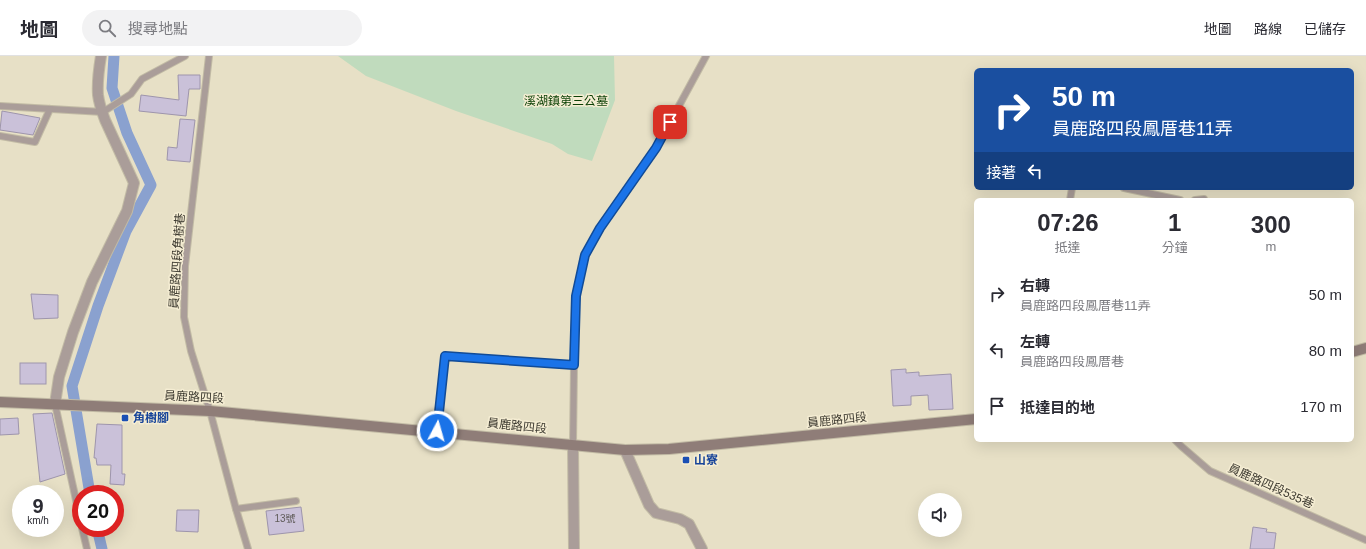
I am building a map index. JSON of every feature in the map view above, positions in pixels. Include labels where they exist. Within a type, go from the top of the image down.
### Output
[{"type":"main road","points":[[1354,351],[1366,348]]},
{"type":"main road","name":"員鹿路四段","points":[[0,402],[210,411],[437,431],[625,450],[669,449],[974,419]]},
{"type":"street","points":[[55,404],[59,377],[73,332],[92,282],[127,211],[134,183],[105,120],[98,94],[101,56]]},
{"type":"street","points":[[573,445],[574,549]]},
{"type":"street","points":[[625,450],[648,505],[656,513],[680,519],[689,524],[702,549]]},
{"type":"lane","points":[[0,106],[103,112],[131,94],[142,79],[186,56]]},
{"type":"lane","name":"員鹿路四段角樹巷","points":[[209,56],[185,266],[184,317],[191,351],[210,411],[248,549]]},
{"type":"lane","points":[[573,445],[576,296],[585,255],[600,228],[656,148],[706,56]]},
{"type":"lane","points":[[0,136],[36,142],[50,109]]},
{"type":"lane","points":[[1133,190],[1171,198]]},
{"type":"lane","points":[[437,431],[445,356],[574,365]]},
{"type":"lane","points":[[55,404],[73,485]]},
{"type":"lane","name":"員鹿路四段535巷","points":[[1178,442],[1210,471],[1366,540]]},
{"type":"lane","points":[[236,509],[296,501]]},
{"type":"lane","points":[[84,537],[87,549]]},
{"type":"green space","name":"溪湖鎮第三公墓","points":[[338,56],[614,56],[615,100],[592,161],[568,154],[552,144],[456,111],[366,76]]},
{"type":"building","points":[[178,75],[200,75],[200,89],[189,89],[186,116],[139,111],[141,95],[179,100]]},
{"type":"building","points":[[2,111],[40,118],[33,135],[0,130]]},
{"type":"building","points":[[180,119],[195,120],[190,162],[167,160],[168,147],[177,148]]},
{"type":"building","points":[[31,294],[58,295],[58,318],[34,319]]},
{"type":"building","points":[[20,363],[46,363],[46,384],[20,384]]},
{"type":"building","points":[[906,369],[906,373],[919,372],[919,376],[951,374],[953,409],[929,410],[928,395],[911,396],[911,405],[893,406],[891,370]]},
{"type":"building","points":[[52,413],[65,474],[40,482],[33,414]]},
{"type":"building","points":[[18,418],[19,434],[0,435],[0,419]]},
{"type":"building","points":[[97,424],[122,425],[122,474],[125,474],[124,485],[110,484],[111,465],[97,465],[96,458],[94,458]]},
{"type":"building","points":[[301,507],[304,531],[269,535],[266,511]]},
{"type":"building","points":[[177,510],[199,510],[198,532],[176,531]]},
{"type":"building","points":[[1253,527],[1267,529],[1266,532],[1276,533],[1274,549],[1250,549]]},
{"type":"waterway","points":[[88,485],[72,386],[98,306],[126,231],[151,185],[127,133],[112,88],[114,56]]},
{"type":"waterway","points":[[99,537],[102,549]]},
{"type":"place","name":"角樹腳","points":[[125,418]]},
{"type":"place","name":"山寮","points":[[686,460]]},
{"type":"route","points":[[437,431],[445,356],[574,365],[576,296],[585,255],[600,228],[656,148],[670,122]]}]
